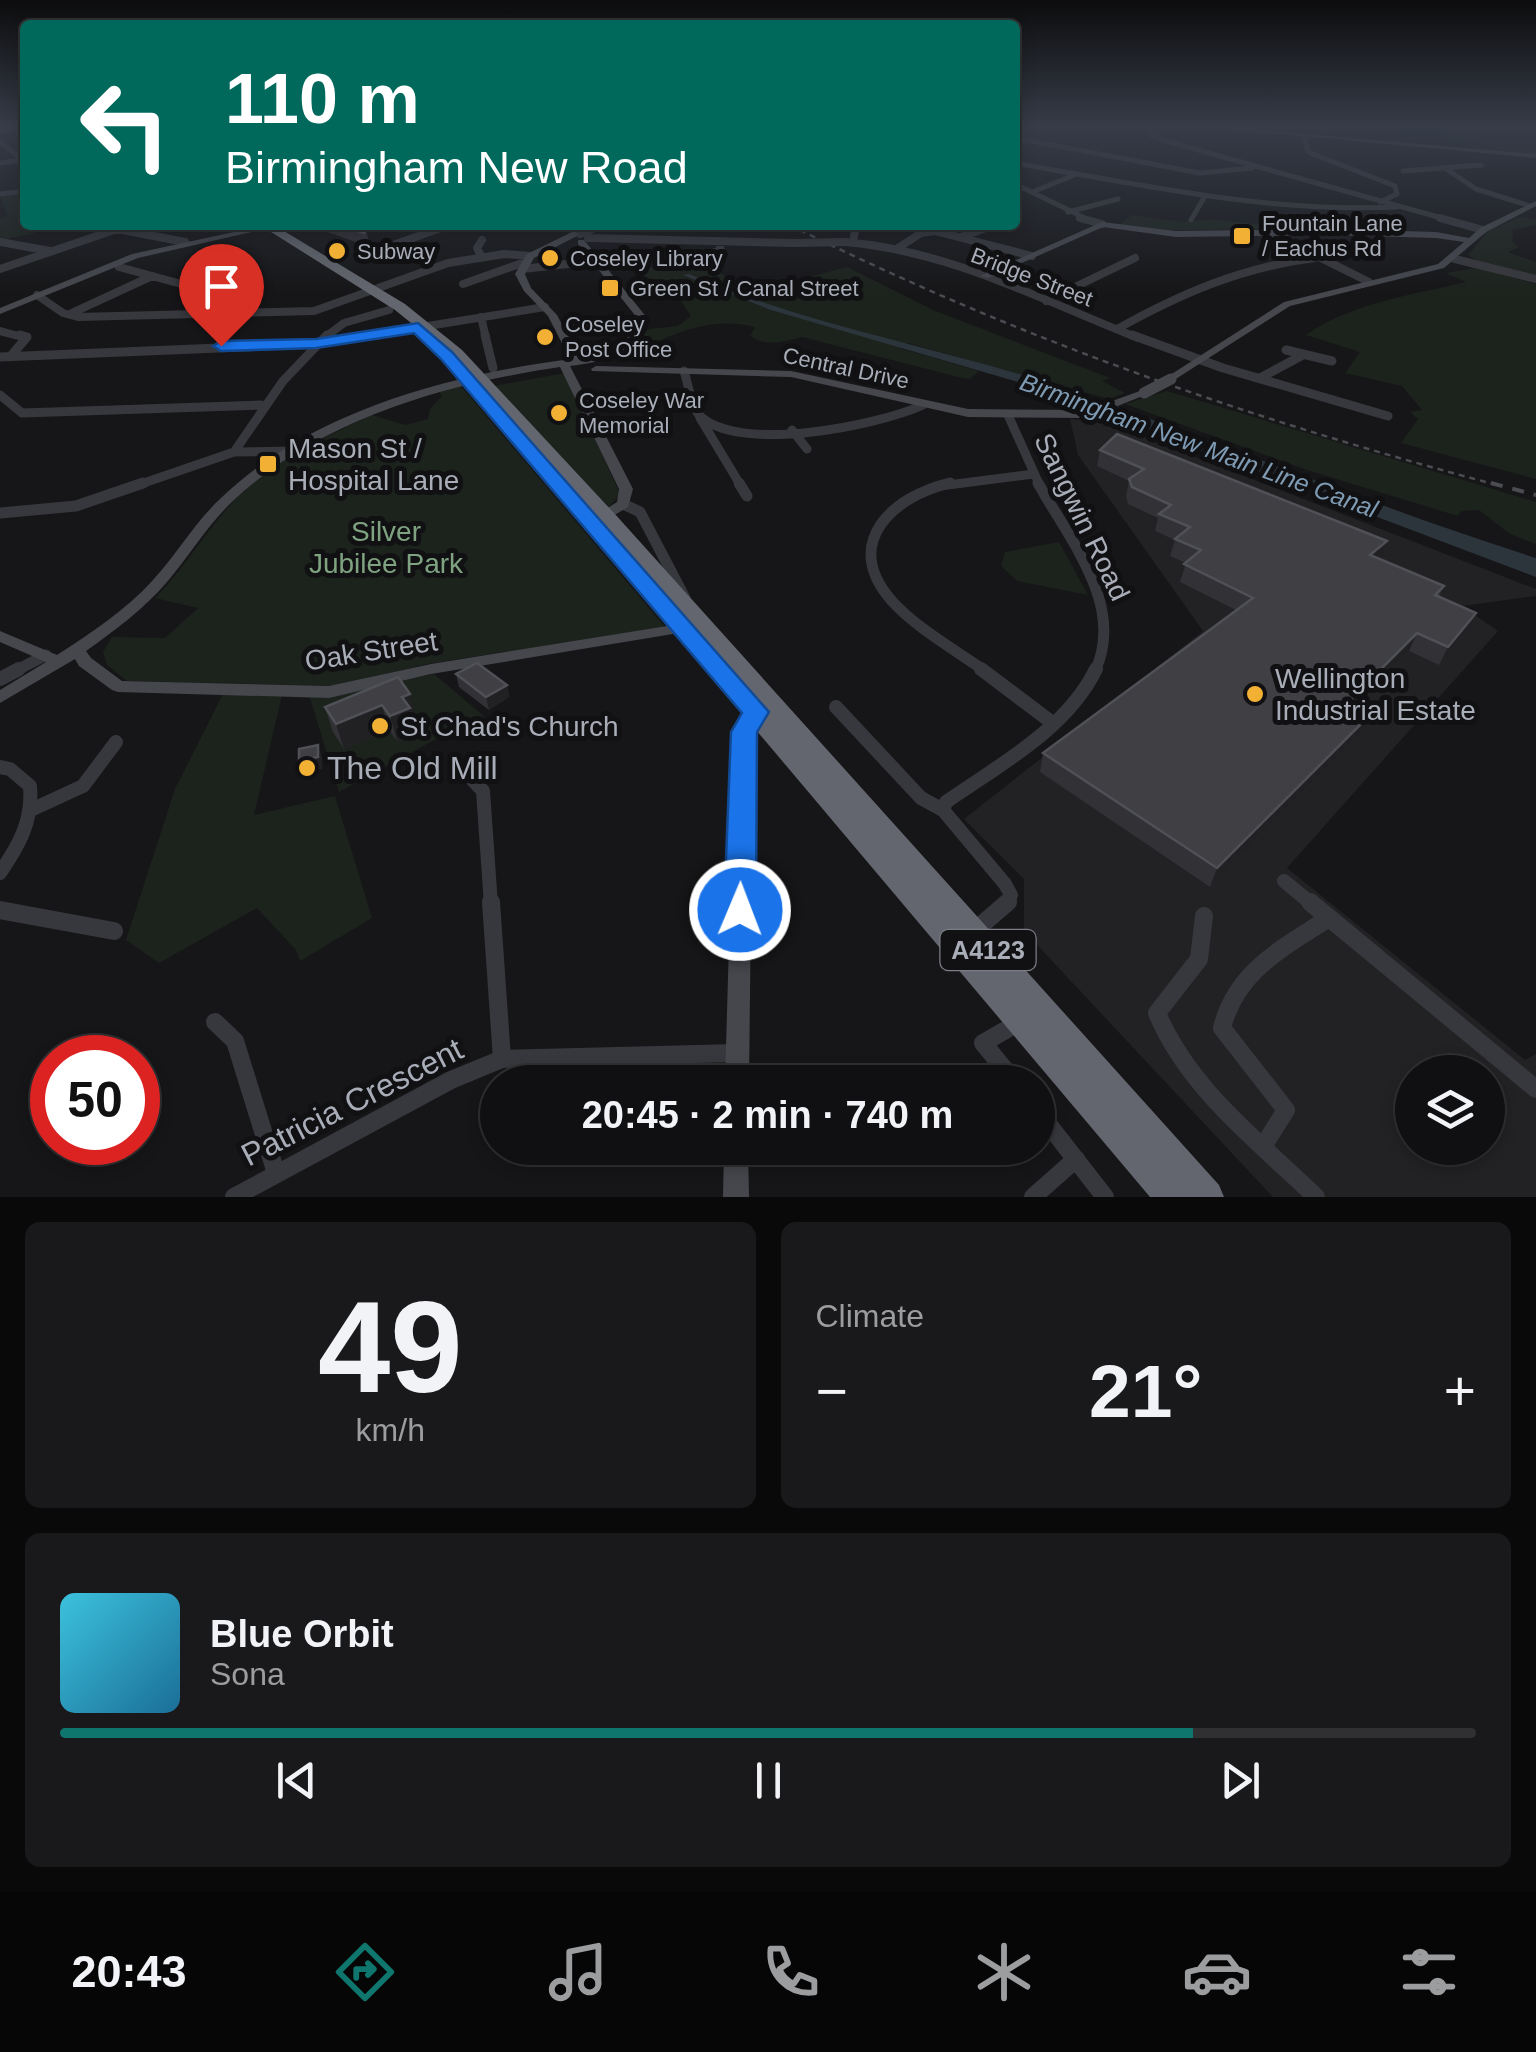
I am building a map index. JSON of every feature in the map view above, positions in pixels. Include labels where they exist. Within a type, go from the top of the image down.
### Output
[{"type":"highway","name":"A4123","points":[[272,230],[423,327],[481,376],[608,514],[688,619],[964,938],[1207,1197]]},
{"type":"highway","name":"A4123","points":[[366,292],[389,310],[423,327]]},
{"type":"highway","name":"A4123","points":[[964,938],[1022,1021],[1172,1197]]},
{"type":"street","points":[[1032,192],[1057,182]]},
{"type":"street","points":[[1122,182],[1331,210],[1397,207]]},
{"type":"street","points":[[1309,182],[1483,230]]},
{"type":"street","points":[[1380,202],[1397,194],[1395,186],[1384,182]]},
{"type":"street","points":[[1465,182],[1476,189],[1533,204]]},
{"type":"street","points":[[1020,186],[1068,212],[1102,224],[1176,234],[1436,235],[1471,242]]},
{"type":"street","points":[[1195,219],[1205,196]]},
{"type":"street","points":[[1068,212],[1118,199]]},
{"type":"street","points":[[1455,259],[1483,230],[1533,204]]},
{"type":"street","points":[[985,276],[1102,224]]},
{"type":"street","points":[[0,270],[114,230]]},
{"type":"street","points":[[122,230],[186,242]]},
{"type":"street","points":[[0,311],[135,256],[246,230]]},
{"type":"street","points":[[400,247],[396,244],[436,230]]},
{"type":"street","points":[[568,230],[642,319],[628,343],[592,367],[576,388]]},
{"type":"street","points":[[463,284],[526,263],[593,230]]},
{"type":"street","points":[[849,242],[854,230]]},
{"type":"street","points":[[960,238],[981,230]]},
{"type":"street","points":[[898,248],[921,233],[935,231],[1032,256]]},
{"type":"street","points":[[1273,234],[1314,258],[1369,282]]},
{"type":"street","name":"Bridge Street","points":[[578,238],[849,242],[898,248],[985,276],[1201,360],[1388,416]]},
{"type":"street","points":[[481,256],[478,248],[482,240]]},
{"type":"street","points":[[609,259],[710,254],[721,250],[718,241]]},
{"type":"street","points":[[0,242],[50,250]]},
{"type":"street","points":[[37,295],[68,315],[314,311],[432,267],[481,256],[526,263],[586,262]]},
{"type":"street","points":[[1046,301],[1135,258]]},
{"type":"street","points":[[1118,329],[1227,272],[1314,258]]},
{"type":"street","points":[[1201,360],[1286,304],[1455,259],[1536,280]]},
{"type":"street","points":[[526,263],[523,283],[560,330],[576,388],[626,489],[608,514]]},
{"type":"street","points":[[120,269],[190,285],[250,270]]},
{"type":"street","points":[[68,315],[152,276]]},
{"type":"street","points":[[208,288],[237,295],[221,315]]},
{"type":"street","points":[[5,357],[316,344],[545,308]]},
{"type":"street","points":[[234,452],[261,405],[292,376],[316,344],[341,324],[389,310]]},
{"type":"street","points":[[481,376],[482,317]]},
{"type":"street","points":[[560,330],[631,320]]},
{"type":"street","points":[[0,330],[27,337],[5,357]]},
{"type":"street","points":[[1286,350],[1332,361]]},
{"type":"street","points":[[1260,378],[1300,356]]},
{"type":"street","name":"Central Drive","points":[[0,697],[52,658],[77,650],[149,592],[230,497],[298,452],[386,406],[481,376],[570,366],[791,374],[923,405],[1008,415],[1088,414],[1144,392],[1201,360]]},
{"type":"street","points":[[684,371],[696,413],[746,496]]},
{"type":"street","points":[[0,395],[22,413],[261,405]]},
{"type":"street","points":[[696,413],[741,436],[903,416],[923,405]]},
{"type":"street","name":"Sangwin Road","points":[[943,810],[946,802],[1054,724],[1094,676],[1104,654],[1106,626],[1076,549],[1016,444],[1008,415]]},
{"type":"street","points":[[792,430],[806,449]]},
{"type":"street","points":[[0,514],[76,506],[234,452],[298,452]]},
{"type":"street","points":[[1034,474],[988,476],[924,488],[902,500],[882,522],[872,544],[875,572],[892,602],[1054,724]]},
{"type":"street","points":[[608,514],[640,512],[688,619]]},
{"type":"street","name":"Oak Street","points":[[77,650],[85,662],[118,686],[329,692],[688,619]]},
{"type":"street","points":[[0,636],[52,658]]},
{"type":"street","points":[[0,679],[52,658]]},
{"type":"street","points":[[737,1065],[744,732],[764,707]]},
{"type":"street","points":[[836,708],[921,798],[943,810],[1011,896],[1005,909],[964,938]]},
{"type":"street","points":[[34,809],[84,787],[116,742]]},
{"type":"street","points":[[0,767],[10,769],[30,786],[34,809],[29,827],[0,873]]},
{"type":"street","points":[[469,776],[484,791],[502,1060]]},
{"type":"street","points":[[1284,881],[1536,1089]]},
{"type":"street","points":[[0,910],[114,932]]},
{"type":"street","points":[[1204,916],[1198,959],[1157,1013],[1180,1060],[1316,1197]]},
{"type":"street","points":[[1264,1145],[1286,1110],[1222,1028],[1224,1010],[1242,977],[1329,918]]},
{"type":"street","points":[[1001,1065],[983,1043],[1022,1021]]},
{"type":"street","points":[[214,1022],[235,1041],[276,1174]]},
{"type":"street","name":"Patricia Crescent","points":[[234,1197],[450,1080],[502,1060],[737,1052]]},
{"type":"street","points":[[1055,1132],[1106,1197]]},
{"type":"street","points":[[1032,1197],[1076,1159]]},
{"type":"street","points":[[736,1165],[736,1197]]},
{"type":"shaded area","points":[[1070,419],[1102,421],[1536,589],[1536,596],[1462,606],[1498,631],[1287,868],[1525,1060],[1536,1054],[1536,1197],[1273,1197],[1024,931],[1024,879],[964,819],[1203,631],[1078,455]]},
{"type":"green space","points":[[20,193],[20,230],[37,233],[0,240],[0,219],[7,216],[0,195]]},
{"type":"green space","points":[[1132,215],[1184,222],[1208,219],[1256,224],[1277,215],[1327,222],[1330,229],[1171,230],[1119,225]]},
{"type":"green space","points":[[1520,217],[1536,219],[1536,225],[1512,230],[1513,242],[1519,247],[1508,252],[1536,262],[1536,278],[1482,264],[1468,255],[1489,230]]},
{"type":"green space","points":[[722,254],[703,265],[759,284],[789,282],[847,267],[933,310],[1110,378],[1102,381],[1125,393],[1109,399],[908,343],[899,348],[979,371],[970,379],[958,377],[802,337],[763,342],[750,336],[755,327],[736,324],[701,326],[617,359],[613,355],[649,329],[678,326],[691,316],[675,292],[643,275],[647,268]]},
{"type":"green space","points":[[1476,268],[1536,284],[1536,479],[1401,443],[1418,419],[1410,412],[1422,410],[1402,386],[1345,373],[1360,352],[1306,335],[1363,308],[1466,282],[1446,273]]},
{"type":"green space","points":[[565,373],[620,494],[609,507],[494,386]]},
{"type":"green space","name":"Silver Jubilee Park","points":[[461,386],[665,627],[427,664],[336,686],[127,681],[107,665],[103,652],[112,637],[165,638],[198,608],[155,598],[224,513],[264,475],[317,442],[372,415],[405,425],[428,419],[430,409],[442,396],[439,391]]},
{"type":"green space","points":[[1167,391],[1536,502],[1536,544],[1510,534],[1479,510],[1461,511],[1458,516],[1307,470],[1125,404]]},
{"type":"green space","points":[[1059,542],[1088,595],[1017,581],[1001,566],[1005,552]]},
{"type":"green space","points":[[434,674],[498,728],[445,734],[339,792],[309,695],[334,695]]},
{"type":"green space","points":[[223,694],[282,695],[254,815],[335,796],[372,918],[300,961],[296,950],[257,908],[159,963],[126,940],[175,789]]},
{"type":"water","name":"Birmingham New Main Line Canal","points":[[683,275],[787,310],[1087,396],[1536,558],[1536,577],[1155,433],[1094,404],[771,310]]},
{"type":"building","name":"Wellington Industrial Estate","points":[[1117,434],[1387,541],[1370,555],[1444,586],[1435,595],[1476,613],[1448,647],[1417,633],[1344,706],[1366,719],[1217,868],[1043,753],[1253,598],[1184,564],[1201,550],[1175,539],[1190,527],[1159,514],[1171,505],[1132,487],[1129,479],[1144,469],[1100,450]]},
{"type":"building","points":[[477,663],[507,685],[486,697],[456,674]]},
{"type":"building","points":[[398,677],[410,694],[402,697],[410,708],[390,716],[382,705],[336,724],[325,707]]},
{"type":"building","points":[[318,745],[318,757],[299,761],[299,749]]},
{"type":"railway","points":[[800,230],[963,305],[1139,374],[1318,434],[1501,486]]},
{"type":"railway","points":[[1491,483],[1536,495]]},
{"type":"place","name":"Fountain Lane / Eachus Rd","points":[[1242,236]]},
{"type":"place","name":"Subway","points":[[337,251]]},
{"type":"place","name":"Coseley Library","points":[[550,258]]},
{"type":"place","name":"Green St / Canal Street","points":[[610,288]]},
{"type":"place","name":"Coseley Post Office","points":[[545,337]]},
{"type":"place","name":"Coseley War Memorial","points":[[559,413]]},
{"type":"place","name":"Mason St / Hospital Lane","points":[[268,464]]},
{"type":"place","name":"Wellington Industrial Estate","points":[[1255,694]]},
{"type":"place","name":"St Chad's Church","points":[[380,726]]},
{"type":"place","name":"The Old Mill","points":[[307,768]]},
{"type":"route","points":[[221,346],[316,344],[418,328],[446,356],[756,712],[744,732],[740,910]]}]
